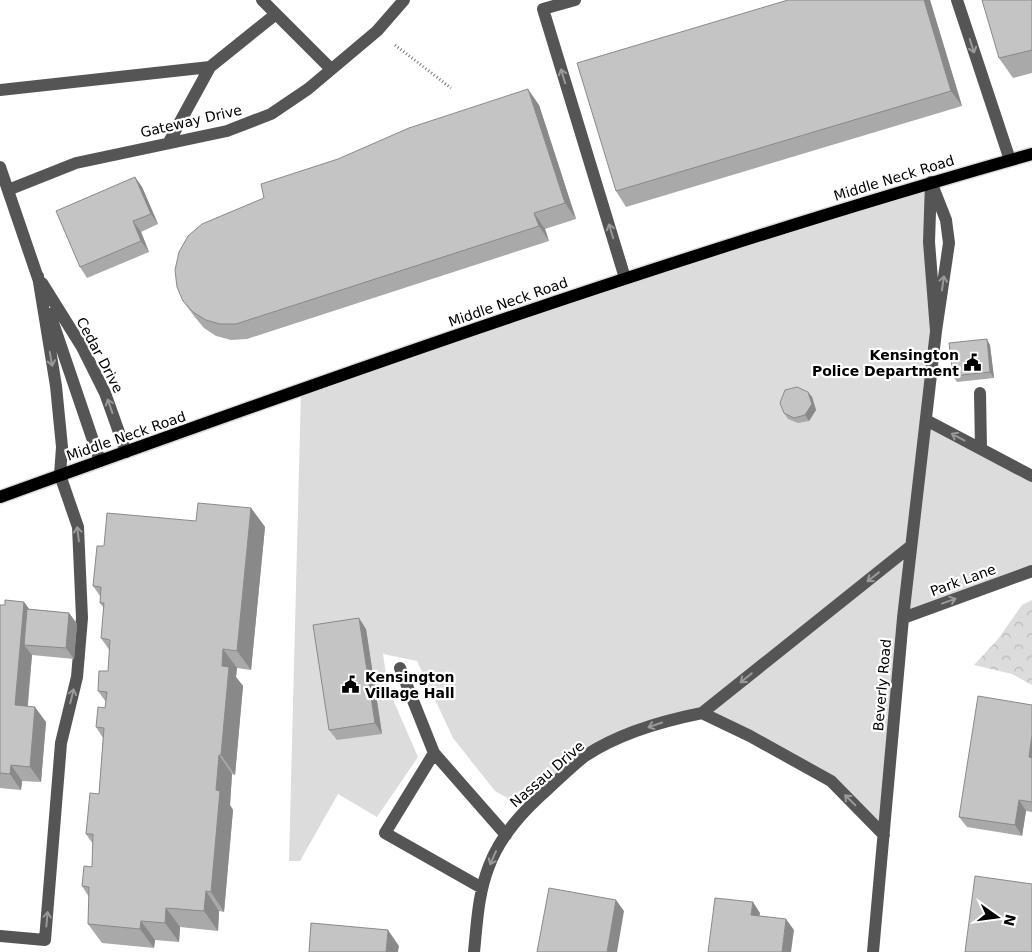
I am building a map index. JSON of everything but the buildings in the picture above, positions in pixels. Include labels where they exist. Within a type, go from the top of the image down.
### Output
[{"type":"main road","name":"Middle Neck Road","points":[[0,497],[625,278],[931,182],[1032,154]]},
{"type":"street","points":[[262,0],[332,69]]},
{"type":"street","name":"Gateway Drive","points":[[8,190],[76,163],[227,131],[251,123],[290,103],[377,31],[404,0]]},
{"type":"street","points":[[575,0],[544,4],[625,278]]},
{"type":"street","points":[[957,0],[1010,160]]},
{"type":"street","points":[[169,142],[210,67],[276,14]]},
{"type":"street","points":[[0,90],[210,67]]},
{"type":"street","name":"Cedar Drive","points":[[0,167],[100,461]]},
{"type":"street","points":[[931,182],[946,220],[949,243],[936,332]]},
{"type":"street","points":[[931,182],[929,242],[936,332]]},
{"type":"street","points":[[0,936],[45,940],[61,743],[77,677],[82,618],[78,526],[60,475],[62,447],[56,386],[38,276]]},
{"type":"street","name":"Cedar Drive","points":[[38,276],[82,347],[106,393],[126,452]]},
{"type":"street","name":"Beverly Road","points":[[873,952],[904,618],[936,332]]},
{"type":"street","points":[[980,393],[981,449]]},
{"type":"street","points":[[926,420],[1032,476]]},
{"type":"street","name":"Nassau Drive","points":[[474,952],[482,888],[489,867],[499,844],[526,808],[585,756],[626,734],[672,719],[702,713],[912,546]]},
{"type":"street","name":"Park Lane","points":[[904,618],[1032,571]]},
{"type":"street","points":[[400,668],[434,753],[506,835]]},
{"type":"street","points":[[702,713],[750,736],[831,781],[884,835]]},
{"type":"street","points":[[434,753],[385,833],[482,888]]},
{"type":"path","points":[[377,31],[451,88]]},
{"type":"green space","points":[[931,182],[930,327],[926,420],[1032,476],[1032,571],[904,618],[884,835],[831,781],[702,713],[672,719],[585,756],[526,808],[495,791],[453,738],[417,661],[383,654],[388,688],[418,757],[377,817],[338,794],[300,861],[289,861],[301,390]]},
{"type":"green space","points":[[1032,600],[1032,685],[1012,674],[974,665],[998,639],[1022,605]]},
{"type":"place","name":"Kensington Police Department","points":[[973,363]]},
{"type":"place","name":"Kensington Village Hall","points":[[351,685]]}]
